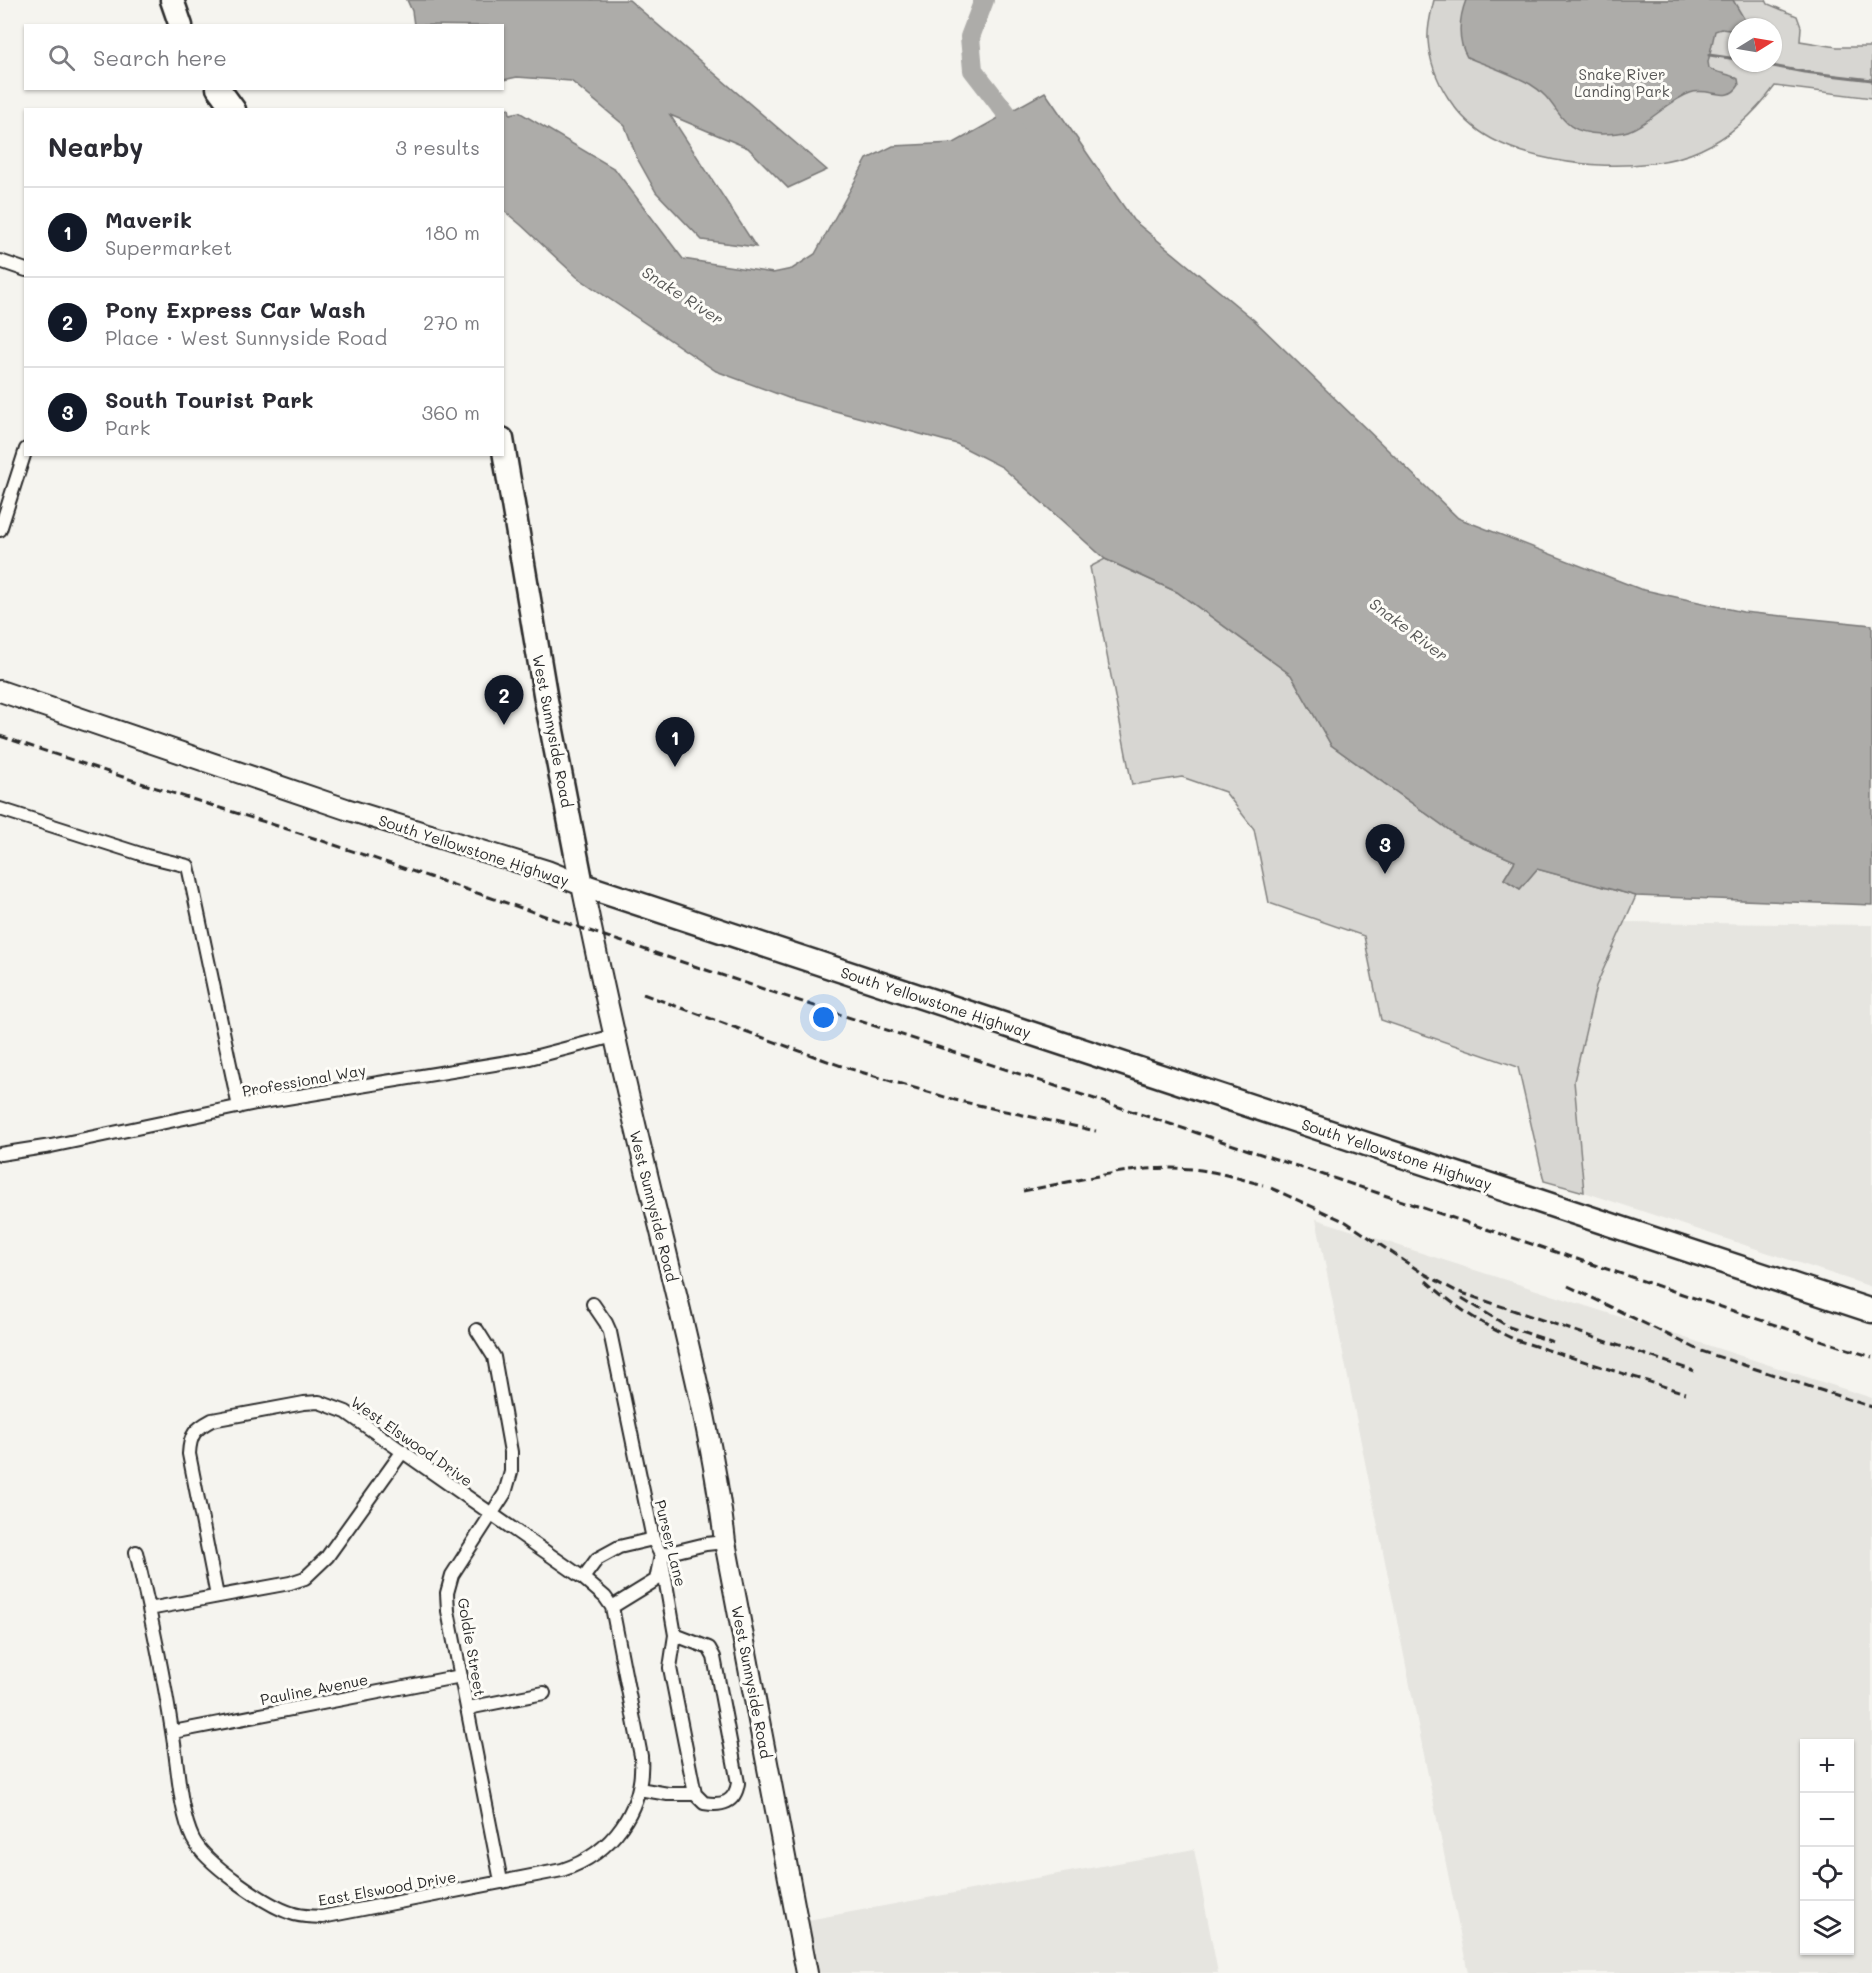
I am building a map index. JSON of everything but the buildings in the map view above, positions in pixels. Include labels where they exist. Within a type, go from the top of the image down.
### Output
[{"type":"highway","points":[[172,0],[180,24]]},
{"type":"highway","points":[[219,90],[233,108]]},
{"type":"highway","name":"West Sunnyside Road","points":[[504,451],[548,711],[582,885]]},
{"type":"highway","name":"South Yellowstone Highway","points":[[582,885],[1872,1311]]},
{"type":"main road","name":"South Yellowstone Highway","points":[[0,691],[346,809],[548,871],[582,885]]},
{"type":"main road","name":"West Sunnyside Road","points":[[582,885],[614,1036],[689,1349],[720,1501],[725,1542],[807,1973]]},
{"type":"street","points":[[0,261],[24,269]]},
{"type":"street","points":[[0,530],[24,455]]},
{"type":"street","points":[[0,809],[188,866],[239,1107]]},
{"type":"street","name":"Professional Way","points":[[0,1154],[51,1146],[239,1107],[526,1059],[614,1036]]},
{"type":"street","name":"Purser Lane","points":[[593,1304],[610,1332],[653,1539],[662,1555],[675,1635],[670,1668],[695,1794]]},
{"type":"street","name":"Goldie Street","points":[[477,1330],[494,1357],[511,1452],[511,1472],[505,1493],[452,1575],[447,1593],[448,1611],[501,1881]]},
{"type":"street","name":"West Elswood Drive","points":[[217,1596],[189,1454],[189,1440],[199,1427],[212,1420],[319,1402],[346,1412],[583,1578]]},
{"type":"street","points":[[149,1610],[290,1583],[305,1578],[327,1557],[403,1451]]},
{"type":"street","points":[[653,1539],[620,1547],[597,1559],[583,1578],[612,1607],[656,1580],[662,1555],[706,1544],[725,1542]]},
{"type":"street","name":"East Elswood Drive","points":[[136,1551],[186,1815],[194,1840],[205,1856],[229,1876],[288,1912],[302,1916],[322,1917],[562,1870],[582,1864],[597,1854],[625,1823],[639,1789],[642,1770],[612,1607]]},
{"type":"street","points":[[639,1789],[668,1794],[695,1794],[704,1803],[722,1804],[732,1799],[737,1791],[738,1783],[714,1657],[710,1648],[675,1635]]},
{"type":"street","name":"Pauline Avenue","points":[[172,1732],[461,1676]]},
{"type":"street","points":[[468,1708],[544,1693]]},
{"type":"shaded area","points":[[1624,922],[1872,925],[1872,1287],[1584,1192],[1574,1081],[1596,986]]},
{"type":"shaded area","points":[[1316,1219],[1872,1398],[1872,1973],[1468,1973]]},
{"type":"shaded area","points":[[1194,1849],[1218,1973],[807,1973],[797,1922]]},
{"type":"green space","name":"Snake River Landing Park","points":[[1434,0],[1766,0],[1768,4],[1797,16],[1801,27],[1800,41],[1837,47],[1872,47],[1872,98],[1775,86],[1751,114],[1732,131],[1700,150],[1678,158],[1652,163],[1596,165],[1567,162],[1514,149],[1492,139],[1479,131],[1457,110],[1448,98],[1434,70],[1428,40]]},
{"type":"green space","points":[[1105,559],[1177,592],[1291,675],[1331,745],[1459,837],[1515,861],[1504,879],[1520,889],[1537,869],[1636,896],[1596,986],[1574,1081],[1584,1192],[1544,1181],[1518,1067],[1381,1020],[1364,936],[1269,903],[1254,829],[1225,792],[1182,777],[1132,785],[1090,567]]},
{"type":"water","points":[[407,0],[629,0],[827,170],[788,188],[748,148],[670,115],[756,247],[702,240],[656,192],[637,158],[625,126],[571,81],[517,77],[504,80],[504,24],[414,24]]},
{"type":"water","points":[[1466,0],[1733,0],[1744,18],[1728,18],[1728,30],[1715,31],[1708,62],[1712,70],[1738,79],[1739,85],[1729,94],[1697,91],[1690,93],[1628,131],[1608,134],[1586,132],[1567,123],[1541,92],[1530,84],[1467,57],[1460,29]]},
{"type":"water","points":[[1045,92],[1133,220],[1254,320],[1458,518],[1640,589],[1743,612],[1872,625],[1872,905],[1636,896],[1537,869],[1520,889],[1504,879],[1515,861],[1459,837],[1331,745],[1291,675],[1177,592],[1105,559],[1002,467],[957,444],[791,399],[716,371],[577,277],[504,211],[504,110],[509,108],[510,114],[519,112],[615,169],[683,259],[773,273],[792,269],[815,254],[867,159],[893,146],[954,143]]},
{"type":"waterway","name":"Snake River","points":[[984,0],[970,37],[973,70],[1007,114],[1017,139]]},
{"type":"waterway","points":[[1709,55],[1728,58]]},
{"type":"waterway","points":[[1782,68],[1872,80]]},
{"type":"railway","points":[[0,736],[287,829],[1872,1357]]},
{"type":"railway","points":[[643,994],[844,1067],[955,1100],[1096,1131]]},
{"type":"railway","points":[[1023,1191],[1107,1174],[1171,1168],[1210,1172],[1263,1185]]},
{"type":"railway","points":[[1271,1188],[1346,1222],[1421,1272],[1456,1291],[1694,1371]]},
{"type":"railway","points":[[1426,1281],[1469,1314],[1516,1340],[1685,1393]]},
{"type":"railway","points":[[1568,1286],[1701,1351],[1872,1407]]},
{"type":"railway","points":[[1462,1298],[1509,1327],[1553,1342]]},
{"type":"place","name":"Pony Express Car Wash","points":[[504,725]]},
{"type":"place","name":"Maverik","points":[[675,767]]},
{"type":"place","name":"South Tourist Park","points":[[1385,874]]}]
